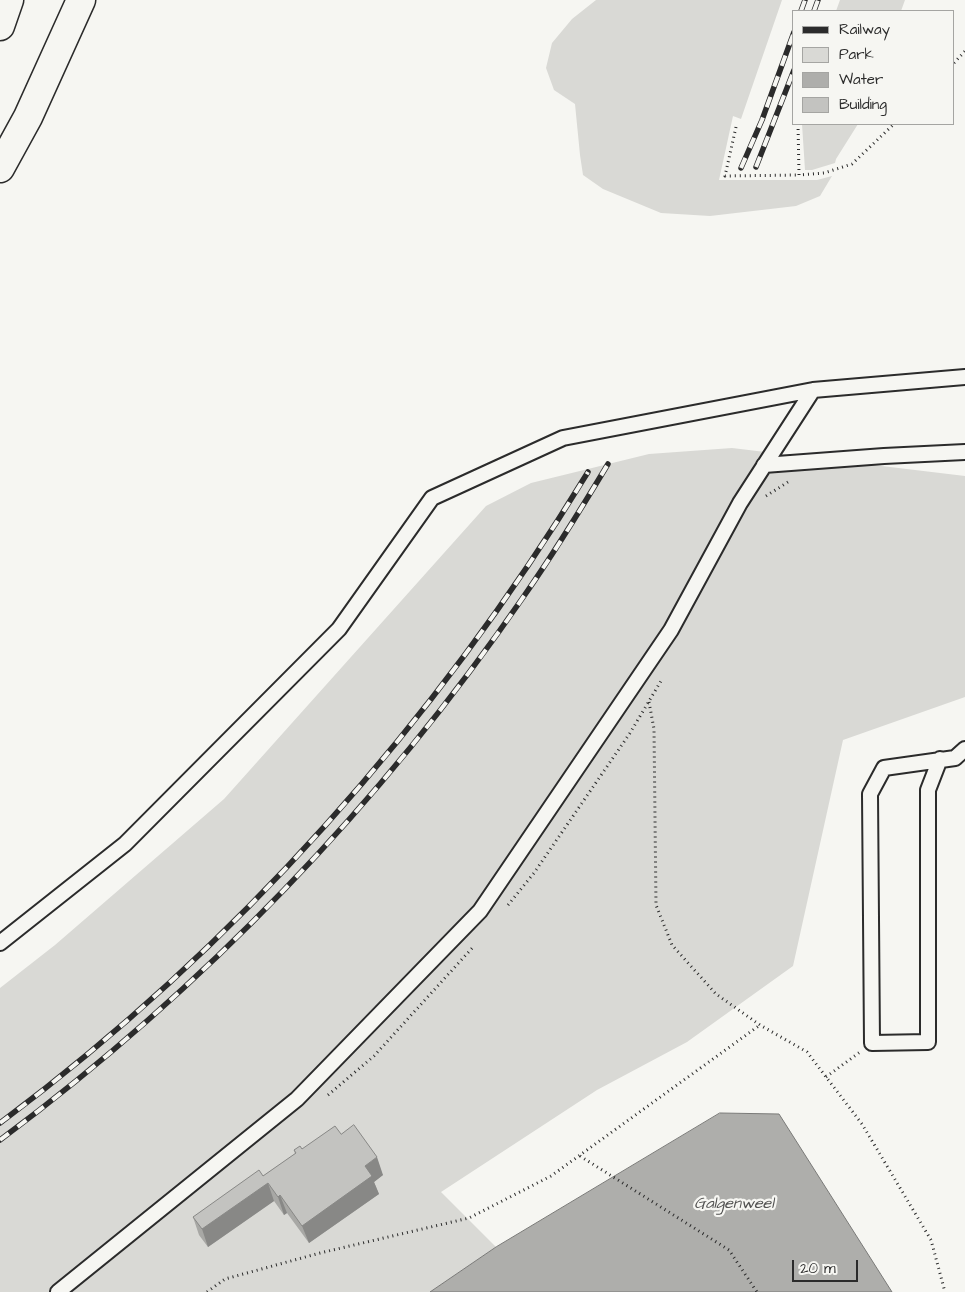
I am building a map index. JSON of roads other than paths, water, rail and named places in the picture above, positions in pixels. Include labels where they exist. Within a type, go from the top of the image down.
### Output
[{"type":"highway","points":[[0,26],[9,0]]},
{"type":"highway","points":[[0,168],[28,117],[81,0]]},
{"type":"lane","points":[[0,943],[125,844],[339,629],[432,498],[563,438],[812,390],[965,377]]},
{"type":"lane","points":[[58,1292],[297,1099],[480,911],[671,630],[740,503],[812,390]]},
{"type":"lane","points":[[764,465],[965,452]]},
{"type":"lane","points":[[940,759],[928,790],[928,1042],[872,1043],[870,794],[884,768],[940,759],[955,758],[965,749]]},
{"type":"water","name":"Galgenweel","points":[[720,1113],[779,1114],[892,1292],[430,1292],[496,1247]]},
{"type":"railway","points":[[801,10],[805,0]]},
{"type":"railway","points":[[814,10],[818,0]]},
{"type":"railway","points":[[741,168],[762,120],[792,38]]},
{"type":"railway","points":[[756,167],[792,75]]},
{"type":"railway","points":[[0,1140],[75,1082],[147,1021],[217,956],[349,820],[410,748],[469,673],[546,564],[608,464]]},
{"type":"railway","points":[[0,1123],[87,1055],[170,982],[249,906],[325,826],[397,742],[465,655],[528,565],[588,472]]}]
